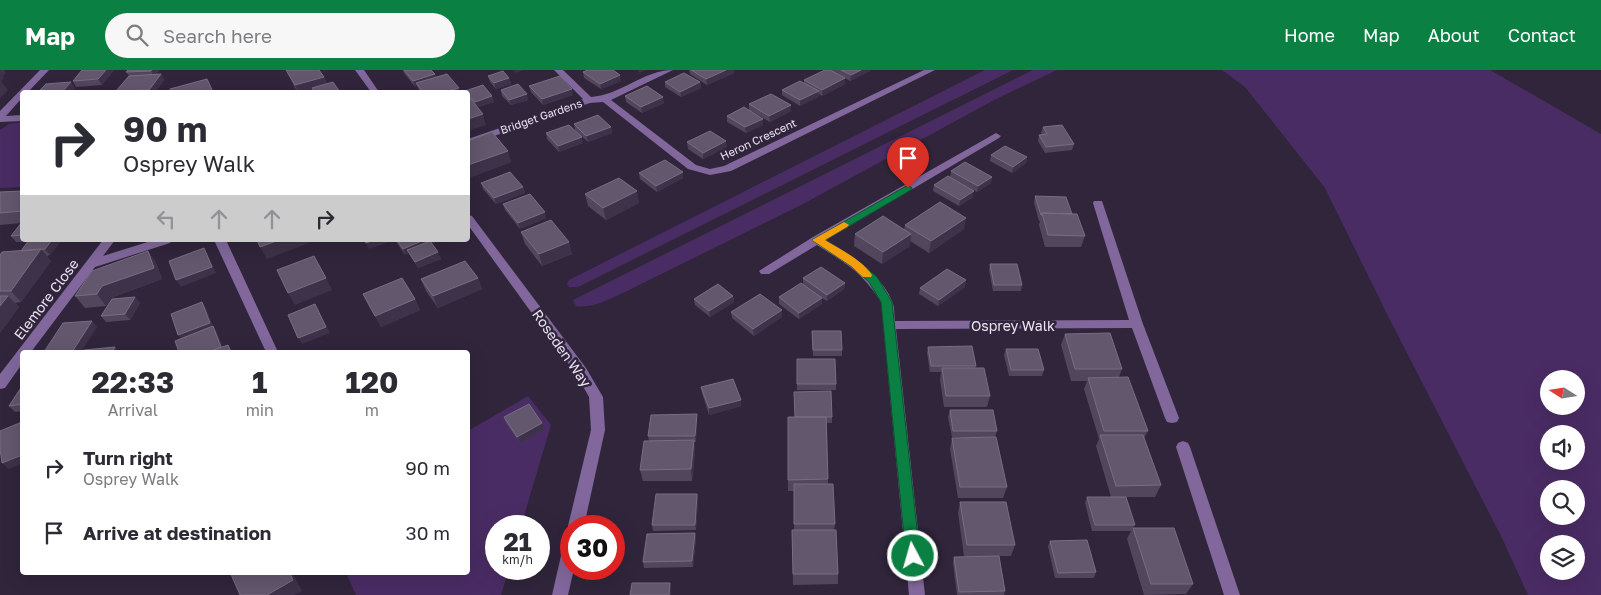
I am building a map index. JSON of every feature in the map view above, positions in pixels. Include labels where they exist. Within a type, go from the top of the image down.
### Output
[{"type":"street","points":[[26,90],[45,70]]},
{"type":"street","points":[[359,70],[374,90]]},
{"type":"street","points":[[558,70],[589,100]]},
{"type":"street","name":"Bridget Gardens","points":[[470,141],[589,100],[605,99],[669,70]]},
{"type":"street","name":"Heron Crescent","points":[[605,99],[692,167],[710,172],[727,168],[931,70]]},
{"type":"street","points":[[0,118],[20,96]]},
{"type":"street","points":[[0,118],[20,118]]},
{"type":"street","points":[[765,271],[996,136]]},
{"type":"street","points":[[1098,203],[1137,324],[1172,418]]},
{"type":"street","name":"Roseden Way","points":[[470,221],[580,371],[596,397],[598,430],[579,515]]},
{"type":"street","points":[[817,240],[855,264],[873,280],[886,302],[917,595]]},
{"type":"street","name":"Elemore Close","points":[[26,350],[108,242]]},
{"type":"street","points":[[91,264],[160,242]]},
{"type":"street","points":[[221,242],[271,350]]},
{"type":"street","name":"Osprey Walk","points":[[889,325],[1137,324]]},
{"type":"street","name":"Elemore Close","points":[[0,384],[20,358]]},
{"type":"street","points":[[1183,447],[1232,595]]},
{"type":"street","points":[[560,595],[563,580]]},
{"type":"shaded area","points":[[985,70],[1013,70],[578,287],[569,287],[567,284],[569,280]]},
{"type":"shaded area","points":[[1033,70],[1057,70],[996,99],[803,204],[609,300],[589,306],[576,306],[573,300]]},
{"type":"shaded area","points":[[1222,70],[1490,70],[1601,134],[1601,595],[1528,595],[1502,538],[1389,318],[1325,188],[1245,87]]},
{"type":"shaded area","points":[[20,122],[20,187],[0,188],[0,130],[9,124]]},
{"type":"shaded area","points":[[528,396],[551,425],[524,515],[485,515],[485,580],[506,580],[501,595],[356,595],[347,575],[470,575],[470,430]]},
{"type":"building","points":[[82,70],[106,70],[98,79],[73,81]]},
{"type":"building","points":[[128,70],[152,70],[126,72]]},
{"type":"building","points":[[286,70],[319,70],[324,77],[295,85]]},
{"type":"building","points":[[404,70],[431,70],[435,74],[413,81]]},
{"type":"building","points":[[588,70],[613,70],[620,75],[600,84],[583,72]]},
{"type":"building","points":[[691,70],[726,70],[706,79]]},
{"type":"building","points":[[825,70],[830,70],[845,78],[822,90],[804,80]]},
{"type":"building","points":[[841,70],[861,70],[851,75]]},
{"type":"building","points":[[503,71],[509,78],[494,83],[488,76]]},
{"type":"building","points":[[684,73],[700,82],[680,92],[665,82]]},
{"type":"building","points":[[161,74],[149,90],[117,90],[129,76]]},
{"type":"building","points":[[447,74],[459,88],[452,90],[421,90],[416,83]]},
{"type":"building","points":[[560,76],[572,89],[542,99],[529,86]]},
{"type":"building","points":[[207,79],[212,90],[170,90]]},
{"type":"building","points":[[800,81],[819,91],[800,100],[782,90]]},
{"type":"building","points":[[71,82],[64,90],[40,90],[46,84]]},
{"type":"building","points":[[333,82],[339,90],[314,90],[312,88]]},
{"type":"building","points":[[518,84],[527,94],[509,100],[501,90]]},
{"type":"building","points":[[483,85],[492,96],[475,102],[470,96],[470,90],[468,90]]},
{"type":"building","points":[[647,86],[663,97],[641,107],[625,96]]},
{"type":"building","points":[[771,94],[791,105],[769,116],[749,104]]},
{"type":"building","points":[[471,99],[483,114],[470,118]]},
{"type":"building","points":[[744,107],[763,119],[745,127],[727,116]]},
{"type":"building","points":[[598,115],[611,127],[586,136],[574,124]]},
{"type":"building","points":[[569,125],[582,137],[558,146],[546,133]]},
{"type":"building","points":[[1062,125],[1074,144],[1046,147],[1039,135],[1047,134],[1043,127]]},
{"type":"building","points":[[710,131],[726,141],[703,153],[687,142]]},
{"type":"building","points":[[492,132],[508,151],[470,164],[470,140]]},
{"type":"building","points":[[1005,146],[1027,157],[1013,167],[991,155]]},
{"type":"building","points":[[665,160],[683,172],[656,186],[639,173]]},
{"type":"building","points":[[965,162],[992,177],[978,186],[951,171]]},
{"type":"building","points":[[510,172],[523,187],[494,198],[481,183]]},
{"type":"building","points":[[948,176],[974,191],[960,200],[934,185]]},
{"type":"building","points":[[619,178],[637,191],[603,208],[585,194]]},
{"type":"building","points":[[20,191],[20,211],[0,213],[0,192]]},
{"type":"building","points":[[530,194],[545,212],[518,223],[503,204]]},
{"type":"building","points":[[1035,196],[1066,197],[1072,214],[1042,213],[1041,215]]},
{"type":"building","points":[[940,202],[966,218],[931,241],[905,225]]},
{"type":"building","points":[[1042,213],[1077,214],[1085,236],[1048,235]]},
{"type":"building","points":[[883,216],[911,234],[883,252],[855,234]]},
{"type":"building","points":[[551,220],[569,242],[539,254],[521,232]]},
{"type":"building","points":[[20,225],[20,235],[11,236]]},
{"type":"building","points":[[28,242],[50,242],[45,249],[21,251]]},
{"type":"building","points":[[258,242],[274,242],[260,247]]},
{"type":"building","points":[[398,242],[419,242],[403,249]]},
{"type":"building","points":[[431,242],[438,252],[415,262],[407,250]]},
{"type":"building","points":[[204,248],[212,267],[176,280],[169,261]]},
{"type":"building","points":[[41,249],[11,291],[0,291],[0,255],[2,252]]},
{"type":"building","points":[[148,251],[154,268],[102,286],[97,294],[75,296],[92,271]]},
{"type":"building","points":[[314,256],[326,278],[288,293],[277,270]]},
{"type":"building","points":[[465,261],[478,278],[433,296],[421,279]]},
{"type":"building","points":[[990,264],[1017,264],[1022,285],[994,285]]},
{"type":"building","points":[[821,267],[845,283],[827,295],[803,278]]},
{"type":"building","points":[[947,269],[966,280],[939,300],[920,288]]},
{"type":"building","points":[[402,278],[415,299],[375,316],[363,294]]},
{"type":"building","points":[[801,283],[822,298],[799,313],[779,297]]},
{"type":"building","points":[[718,284],[733,296],[709,311],[694,299]]},
{"type":"building","points":[[760,294],[782,310],[753,329],[731,312]]},
{"type":"building","points":[[0,296],[8,296],[0,306]]},
{"type":"building","points":[[135,297],[125,314],[101,316],[112,299]]},
{"type":"building","points":[[202,302],[210,323],[178,335],[171,314]]},
{"type":"building","points":[[315,304],[326,327],[298,338],[288,315]]},
{"type":"building","points":[[92,321],[73,350],[45,350],[63,323]]},
{"type":"building","points":[[213,326],[221,347],[213,350],[178,350],[175,341]]},
{"type":"building","points":[[812,331],[841,331],[842,350],[813,350]]},
{"type":"building","points":[[1110,333],[1122,369],[1075,369],[1065,334]]},
{"type":"building","points":[[228,345],[230,350],[214,350]]},
{"type":"building","points":[[972,346],[976,366],[931,366],[928,347]]},
{"type":"building","points":[[115,347],[113,350],[84,350]]},
{"type":"building","points":[[1006,349],[1038,349],[1044,370],[1011,370]]},
{"type":"building","points":[[797,359],[835,359],[836,384],[797,384]]},
{"type":"building","points":[[942,368],[984,368],[990,396],[946,396]]},
{"type":"building","points":[[1128,377],[1148,431],[1104,431],[1088,378]]},
{"type":"building","points":[[733,379],[741,400],[709,408],[701,387]]},
{"type":"building","points":[[20,389],[20,404],[9,406]]},
{"type":"building","points":[[831,391],[832,417],[795,417],[794,392]]},
{"type":"building","points":[[529,404],[542,423],[517,437],[504,417]]},
{"type":"building","points":[[950,410],[993,410],[997,431],[953,431]]},
{"type":"building","points":[[697,414],[695,436],[648,436],[651,415]]},
{"type":"building","points":[[788,417],[826,417],[828,479],[788,480]]},
{"type":"building","points":[[20,423],[20,456],[2,463],[0,449],[0,431]]},
{"type":"building","points":[[1100,435],[1143,435],[1161,485],[1116,486]]},
{"type":"building","points":[[996,437],[1007,487],[960,487],[952,438]]},
{"type":"building","points":[[694,440],[691,469],[640,470],[644,441]]},
{"type":"building","points":[[794,484],[833,484],[835,524],[794,524]]},
{"type":"building","points":[[656,494],[697,494],[695,525],[652,525]]},
{"type":"building","points":[[1087,497],[1126,497],[1135,525],[1095,525]]},
{"type":"building","points":[[960,502],[1006,502],[1015,545],[967,545]]},
{"type":"building","points":[[1133,528],[1174,528],[1193,584],[1151,584]]},
{"type":"building","points":[[792,530],[836,530],[838,574],[793,574]]},
{"type":"building","points":[[695,533],[692,561],[643,562],[647,534]]},
{"type":"building","points":[[1087,540],[1096,572],[1058,573],[1050,541]]},
{"type":"building","points":[[999,556],[1005,591],[959,592],[954,557]]},
{"type":"building","points":[[231,575],[290,575],[293,580],[267,595],[240,595]]},
{"type":"building","points":[[632,583],[670,583],[669,595],[630,595]]},
{"type":"slow traffic","points":[[844,225],[817,240],[855,264],[867,275]]},
{"type":"route","points":[[908,188],[817,240],[855,264],[873,280],[886,302],[913,556]]}]
